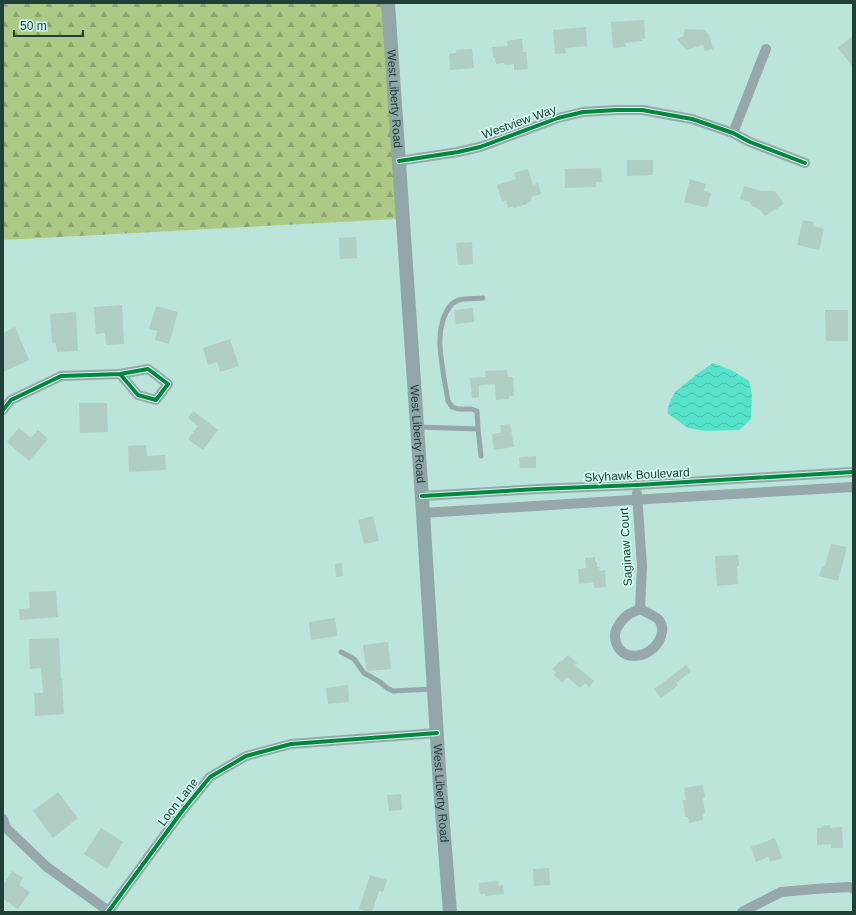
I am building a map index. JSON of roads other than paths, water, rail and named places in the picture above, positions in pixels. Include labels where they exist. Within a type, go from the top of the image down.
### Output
[{"type":"main road","name":"West Liberty Road","points":[[388,3],[450,912]]},
{"type":"street","points":[[733,133],[766,49]]},
{"type":"street","name":"Westview Way","points":[[399,161],[480,147],[558,118],[583,112],[642,110],[692,118],[733,133],[750,142],[804,164]]},
{"type":"street","points":[[3,410],[10,400],[61,376],[120,374]]},
{"type":"street","name":"Skyhawk Boulevard","points":[[422,496],[853,472]]},
{"type":"street","name":"Saginaw Court","points":[[637,485],[642,566],[640,608]]},
{"type":"street","name":"Skyhawk Boulevard","points":[[423,513],[853,487]]},
{"type":"street","points":[[640,608],[659,621],[662,629],[661,639],[652,650],[642,655],[630,656],[621,651],[616,644],[614,634],[618,626],[628,615],[640,608]]},
{"type":"street","name":"Loon Lane","points":[[109,912],[210,777],[246,756],[291,744],[437,733]]},
{"type":"street","points":[[3,819],[6,828],[47,868],[109,912]]},
{"type":"street","points":[[742,912],[781,892],[848,887],[853,888]]},
{"type":"lane","points":[[481,456],[477,411],[471,408],[458,409],[452,407],[448,401],[440,345],[442,326],[446,311],[451,305],[459,300],[483,298]]},
{"type":"lane","points":[[417,427],[478,429]]},
{"type":"lane","points":[[341,652],[354,659],[364,673],[393,691],[434,689]]},
{"type":"water","points":[[713,363],[731,370],[749,381],[752,394],[751,419],[739,430],[705,431],[688,428],[667,413],[669,404],[675,392]]}]
